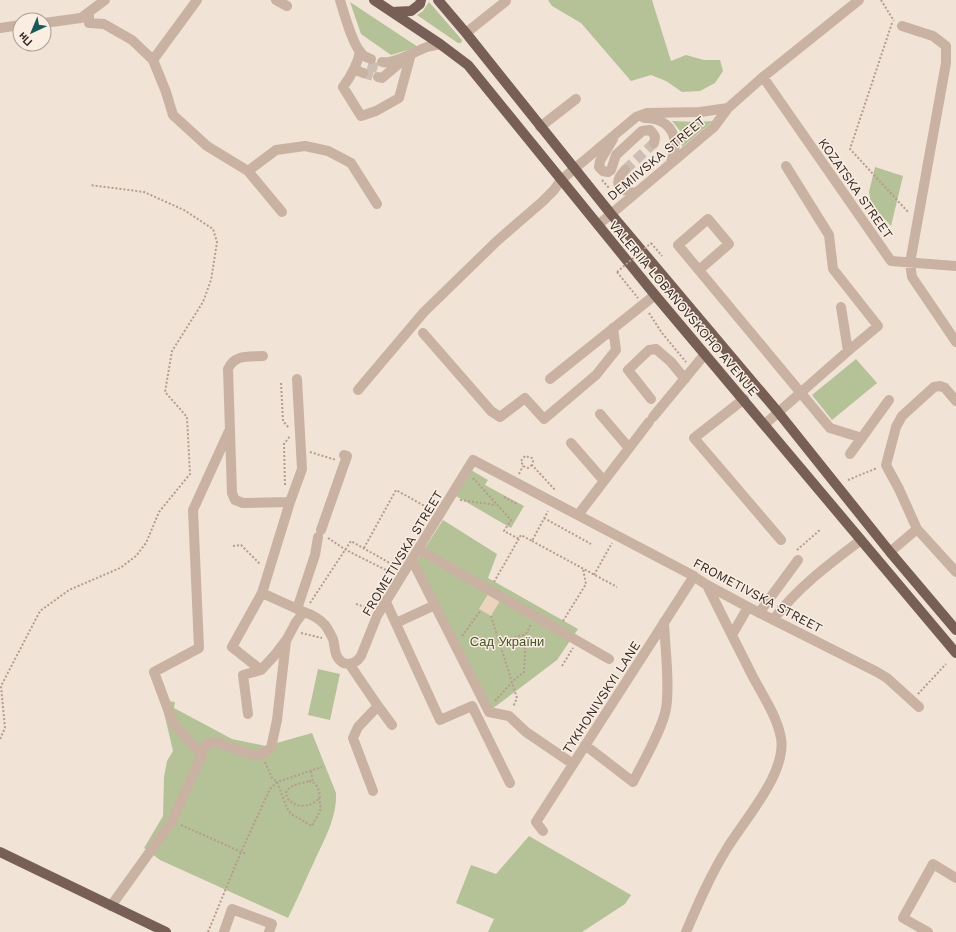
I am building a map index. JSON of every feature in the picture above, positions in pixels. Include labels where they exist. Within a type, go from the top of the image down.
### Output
[{"type":"main road","name":"VALERIIA LOBANOVSKOHO AVENUE","points":[[374,0],[440,44],[468,65],[655,295],[956,653]]},
{"type":"main road","points":[[392,12],[411,11],[420,4],[420,0]]},
{"type":"main road","name":"VALERIIA LOBANOVSKOHO AVENUE","points":[[438,0],[574,169],[778,412],[890,552],[956,630]]},
{"type":"main road","points":[[0,852],[166,932]]},
{"type":"street","points":[[52,21],[81,18],[105,0]]},
{"type":"street","points":[[153,60],[198,0]]},
{"type":"street","points":[[276,0],[287,6]]},
{"type":"street","points":[[340,0],[350,31],[363,63],[342,87],[361,116],[376,111],[399,98],[411,54]]},
{"type":"street","name":"DEMIIVSKA STREET","points":[[598,225],[714,127],[728,108],[763,77],[848,4],[859,0]]},
{"type":"street","points":[[466,33],[506,1]]},
{"type":"street","points":[[89,13],[89,24],[104,24],[132,40],[153,60],[166,92],[173,115],[206,146],[248,171],[282,212]]},
{"type":"street","points":[[0,28],[12,26]]},
{"type":"street","points":[[902,26],[933,36],[946,46],[946,63],[910,262],[912,277],[956,342]]},
{"type":"street","points":[[380,69],[384,70],[426,47],[440,44]]},
{"type":"street","name":"KOZATSKA STREET","points":[[763,77],[891,261],[956,266]]},
{"type":"street","points":[[540,127],[576,99]]},
{"type":"street","name":"DEMIIVSKA STREET","points":[[358,390],[424,312],[497,241],[542,202],[554,190],[561,180],[617,132],[636,118],[647,113],[700,112],[728,108]]},
{"type":"street","points":[[636,118],[653,118],[664,122],[671,131],[675,145],[671,163]]},
{"type":"street","points":[[617,132],[600,161],[599,167],[603,171],[608,172],[611,170],[616,155],[642,131],[650,130],[654,134],[654,143]]},
{"type":"street","points":[[248,171],[276,150],[305,146],[328,150],[351,163],[377,204]]},
{"type":"street","points":[[765,424],[878,326],[833,269],[828,235],[786,166]]},
{"type":"street","points":[[625,170],[618,180],[618,186],[622,190],[636,193]]},
{"type":"street","points":[[699,270],[729,244],[708,219],[678,245],[830,428],[862,438]]},
{"type":"street","points":[[550,378],[655,295]]},
{"type":"street","points":[[841,307],[848,351]]},
{"type":"street","points":[[423,333],[491,411],[500,417],[526,398],[544,419],[596,375],[616,350],[613,328]]},
{"type":"street","points":[[651,399],[628,370],[649,350],[656,349],[664,355],[685,379]]},
{"type":"street","points":[[578,515],[651,420],[705,354]]},
{"type":"street","points":[[263,356],[237,358],[231,363],[228,369],[232,493],[236,500],[243,503],[290,502]]},
{"type":"street","points":[[261,670],[232,647],[262,593],[290,502],[302,469],[297,379]]},
{"type":"street","points":[[956,402],[945,388],[940,386],[934,387],[902,416],[896,427],[886,465],[899,489],[917,529],[956,572]]},
{"type":"street","points":[[744,399],[694,438],[781,540]]},
{"type":"street","points":[[850,454],[889,400]]},
{"type":"street","points":[[600,414],[629,448]]},
{"type":"street","points":[[202,755],[173,723],[154,672],[199,648],[193,510],[229,431]]},
{"type":"street","points":[[571,443],[604,481]]},
{"type":"street","points":[[248,714],[242,675],[261,670],[274,656],[287,639],[301,610],[321,534],[346,456],[343,459]]},
{"type":"street","name":"FROMETIVSKA STREET","points":[[350,664],[357,661],[361,656],[380,612],[474,460],[694,576],[707,585],[759,613],[833,649],[887,678],[915,704]]},
{"type":"street","points":[[890,552],[917,529]]},
{"type":"street","points":[[773,620],[785,604],[796,593],[861,540]]},
{"type":"street","points":[[418,549],[609,659]]},
{"type":"street","points":[[412,560],[489,712],[509,716],[526,732],[573,764]]},
{"type":"street","points":[[759,613],[798,560]]},
{"type":"street","name":"TYKHONIVSKYI LANE","points":[[544,831],[536,822],[694,576]]},
{"type":"street","points":[[686,932],[698,903],[726,850],[754,811],[770,782],[780,755],[781,738],[773,715],[707,585]]},
{"type":"street","points":[[262,593],[315,616],[325,626],[333,640],[337,657],[343,663],[350,664],[392,725]]},
{"type":"street","points":[[386,602],[440,720],[472,706],[510,783]]},
{"type":"street","points":[[396,623],[435,605]]},
{"type":"street","points":[[732,635],[748,607]]},
{"type":"street","points":[[585,745],[632,782],[658,732],[666,709],[667,685],[664,622]]},
{"type":"street","points":[[112,906],[172,821],[207,744],[216,742],[253,755],[262,754],[271,748],[278,720],[287,639]]},
{"type":"street","points":[[373,791],[353,738],[358,727],[378,706]]},
{"type":"street","points":[[928,932],[904,918],[933,864],[956,878]]},
{"type":"street","points":[[224,932],[232,909],[272,924],[269,932]]},
{"type":"path","points":[[881,0],[893,20],[850,149],[917,222]]},
{"type":"path","points":[[0,739],[5,728],[1,686],[40,611],[69,590],[120,568],[136,556],[146,543],[159,512],[190,474],[187,417],[165,392],[172,352],[203,302],[211,280],[217,242],[213,230],[184,210],[144,192],[90,185]]},
{"type":"path","points":[[662,256],[651,243],[618,272],[644,304],[662,333],[692,370]]},
{"type":"path","points":[[281,383],[283,421],[289,428],[290,432],[290,436],[284,444],[285,489]]},
{"type":"path","points":[[301,451],[343,459]]},
{"type":"path","points":[[521,470],[523,466],[521,461],[525,456],[529,456],[532,458],[533,466],[557,493]]},
{"type":"path","points":[[848,480],[886,465]]},
{"type":"path","points":[[523,466],[528,468],[533,466]]},
{"type":"path","points":[[467,471],[511,520],[504,531],[518,539]]},
{"type":"path","points":[[364,548],[396,490],[430,509]]},
{"type":"path","points":[[507,496],[504,497],[517,504],[517,501]]},
{"type":"path","points":[[460,500],[497,505]]},
{"type":"path","points":[[532,541],[550,508]]},
{"type":"path","points":[[544,518],[591,544]]},
{"type":"path","points":[[798,560],[793,554],[821,529]]},
{"type":"path","points":[[321,534],[346,550],[401,578]]},
{"type":"path","points":[[490,590],[521,535],[617,587]]},
{"type":"path","points":[[301,610],[346,550],[351,541],[393,565],[389,572]]},
{"type":"path","points":[[232,546],[241,545],[268,572]]},
{"type":"path","points":[[594,575],[607,551]]},
{"type":"path","points":[[558,629],[586,584],[583,568]]},
{"type":"path","points":[[356,604],[380,612]]},
{"type":"path","points":[[455,645],[481,610]]},
{"type":"path","points":[[491,616],[517,698],[509,716]]},
{"type":"path","points":[[297,631],[314,637]]},
{"type":"path","points":[[484,702],[494,701],[524,672],[526,633],[499,641]]},
{"type":"path","points":[[562,666],[577,640]]},
{"type":"path","points":[[915,704],[946,664]]},
{"type":"path","points":[[262,754],[272,778],[278,782],[287,808],[291,814],[312,826],[321,809],[318,787],[313,782],[311,771]]},
{"type":"path","points":[[208,932],[241,852],[270,789],[278,782],[322,767]]},
{"type":"path","points":[[313,782],[309,781],[291,787],[286,793],[287,798],[296,806],[313,803],[319,798]]},
{"type":"path","points":[[172,821],[246,854]]},
{"type":"green space","points":[[548,0],[652,0],[671,61],[686,55],[704,60],[720,60],[723,71],[715,83],[700,91],[682,92],[666,81],[651,75],[631,81],[581,23],[552,6]]},
{"type":"green space","points":[[350,2],[418,47],[391,55],[361,34]]},
{"type":"green space","points":[[429,2],[462,40],[461,43],[458,43],[417,15],[423,11]]},
{"type":"green space","points":[[672,121],[713,121],[682,147],[681,132]]},
{"type":"green space","points":[[875,167],[903,176],[891,226],[871,204],[869,192]]},
{"type":"green space","points":[[856,359],[877,383],[832,420],[812,395]]},
{"type":"green space","points":[[471,470],[488,480],[485,485],[524,506],[511,528],[456,496]]},
{"type":"green space","name":"Сад України","points":[[443,520],[497,554],[488,578],[578,629],[557,660],[492,709],[416,562]]},
{"type":"green space","points":[[318,669],[340,674],[330,720],[308,715]]},
{"type":"green space","points":[[161,700],[175,702],[174,708],[232,739],[266,746],[312,733],[336,793],[336,802],[329,829],[288,918],[160,860],[144,848],[163,816],[164,777],[167,761],[173,751]]},
{"type":"green space","points":[[529,836],[631,895],[625,904],[582,932],[488,932],[494,919],[456,903],[471,865],[496,874]]},
{"type":"shaded area","points":[[488,594],[500,601],[491,616],[479,609]]},
{"type":"tunnel","points":[[368,65],[380,69]]},
{"type":"tunnel","points":[[363,73],[378,77]]},
{"type":"tunnel","points":[[625,170],[654,143]]}]
